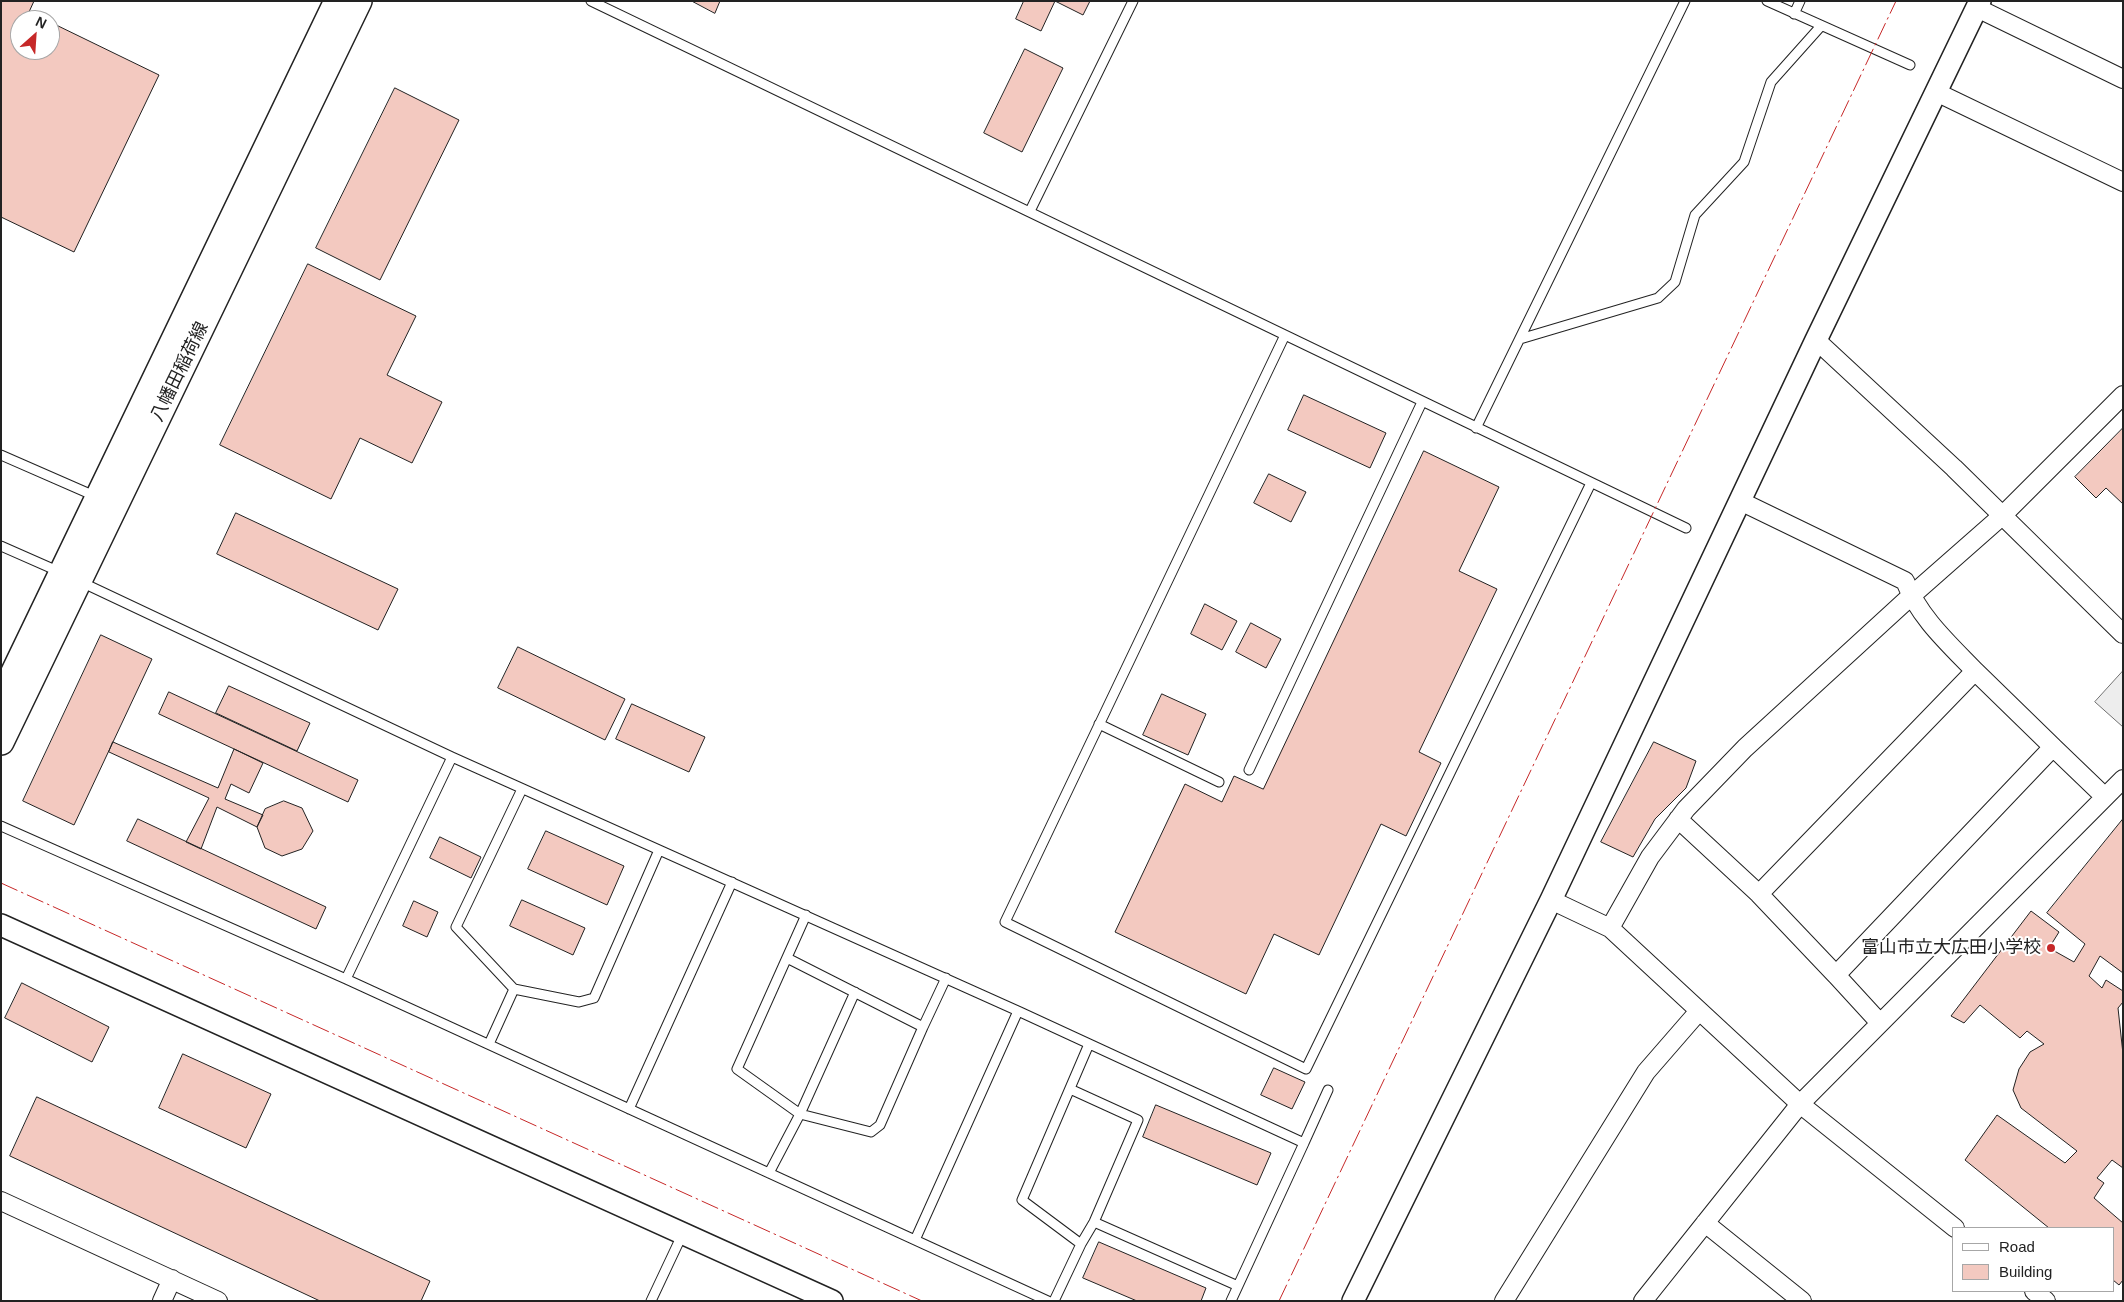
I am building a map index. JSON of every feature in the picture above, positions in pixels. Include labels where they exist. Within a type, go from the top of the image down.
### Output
[{"type":"main road","name":"八幡田稲荷線","points":[[1,742],[70,577],[98,498],[337,1]]},
{"type":"main road","name":"八幡田稲荷線","points":[[1,698],[70,577],[359,1]]},
{"type":"street","points":[[1356,1300],[1551,900],[1816,340],[1979,5],[2123,79]]},
{"type":"street","points":[[1936,92],[2123,182]]},
{"type":"street","points":[[1816,340],[2003,515],[2123,634]]},
{"type":"street","points":[[1610,928],[1650,857],[1678,819],[1745,748],[1911,596],[2003,515],[2123,395]]},
{"type":"street","points":[[1740,501],[1905,581],[1911,596],[1924,617],[1974,671],[2105,797]]},
{"type":"street","points":[[1759,894],[1974,671]]},
{"type":"street","points":[[1836,975],[2053,747]]},
{"type":"street","points":[[1643,1301],[1800,1104],[2123,779]]},
{"type":"street","points":[[1678,819],[1759,894],[1880,1023]]},
{"type":"street","points":[[1551,900],[1610,928],[1800,1104],[1954,1227]]},
{"type":"street","points":[[1,925],[832,1301]]},
{"type":"street","points":[[1504,1301],[1646,1072],[1699,1011]]},
{"type":"street","points":[[1,1201],[218,1301]]},
{"type":"street","points":[[1705,1223],[1802,1301]]},
{"type":"street","points":[[162,1301],[172,1279]]},
{"type":"street","points":[[2035,1292],[2046,1301]]},
{"type":"lane","points":[[591,1],[1686,528]]},
{"type":"lane","points":[[1030,211],[1133,1]]},
{"type":"lane","points":[[1476,428],[1685,1]]},
{"type":"lane","points":[[1767,1],[1910,65]]},
{"type":"lane","points":[[1794,14],[1800,1]]},
{"type":"lane","points":[[1520,339],[1658,298],[1675,282],[1695,215],[1744,162],[1771,82],[1821,26]]},
{"type":"lane","points":[[1285,336],[1005,922],[1306,1069],[1592,483]]},
{"type":"lane","points":[[1249,770],[1422,402]]},
{"type":"lane","points":[[1,455],[98,498]]},
{"type":"lane","points":[[1,546],[452,757],[946,978],[1304,1143]]},
{"type":"lane","points":[[1099,724],[1219,782]]},
{"type":"lane","points":[[346,979],[452,757]]},
{"type":"lane","points":[[522,789],[456,927],[514,989],[579,1002],[594,998],[660,850]]},
{"type":"lane","points":[[1,826],[346,979],[1048,1301]]},
{"type":"lane","points":[[629,1109],[732,882]]},
{"type":"lane","points":[[806,915],[737,1070],[800,1114],[871,1132],[880,1126],[946,978]]},
{"type":"lane","points":[[787,958],[923,1027]]},
{"type":"lane","points":[[489,1044],[514,989]]},
{"type":"lane","points":[[770,1173],[800,1114],[855,992]]},
{"type":"lane","points":[[916,1240],[1018,1011]]},
{"type":"lane","points":[[1081,1244],[1022,1200],[1090,1044]]},
{"type":"lane","points":[[1054,1301],[1081,1244],[1094,1222],[1138,1120],[1070,1089]]},
{"type":"lane","points":[[1231,1301],[1328,1090]]},
{"type":"lane","points":[[1094,1222],[1238,1286]]},
{"type":"lane","points":[[650,1301],[683,1232]]},
{"type":"shaded area","points":[[2123,671],[2123,727],[2095,702]]},
{"type":"building","points":[[1,1],[34,1],[30,10],[10,10],[10,60],[60,60],[60,27],[159,75],[74,252],[1,217]]},
{"type":"building","points":[[692,1],[720,1],[715,13]]},
{"type":"building","points":[[1024,1],[1055,1],[1041,31],[1016,19]]},
{"type":"building","points":[[1055,1],[1090,1],[1083,15]]},
{"type":"building","points":[[1025,49],[1063,68],[1022,152],[984,133]]},
{"type":"building","points":[[395,88],[459,120],[380,280],[316,248]]},
{"type":"building","points":[[308,264],[416,316],[387,375],[442,402],[412,463],[360,438],[331,499],[220,445]]},
{"type":"building","points":[[1304,395],[1386,433],[1370,468],[1288,430]]},
{"type":"building","points":[[2123,428],[2123,504],[2106,488],[2096,498],[2075,477]]},
{"type":"building","points":[[1424,451],[1499,487],[1459,571],[1497,589],[1419,752],[1441,763],[1406,836],[1381,824],[1319,955],[1274,934],[1246,994],[1115,932],[1185,784],[1222,802],[1234,776],[1263,789]]},
{"type":"building","points":[[1269,474],[1306,492],[1291,522],[1254,503]]},
{"type":"building","points":[[236,513],[398,589],[378,630],[217,554]]},
{"type":"building","points":[[1205,604],[1237,621],[1222,650],[1191,634]]},
{"type":"building","points":[[1251,623],[1281,639],[1266,668],[1236,652]]},
{"type":"building","points":[[101,635],[152,659],[74,825],[23,801]]},
{"type":"building","points":[[518,647],[625,699],[605,740],[498,688]]},
{"type":"building","points":[[229,686],[310,723],[297,751],[216,713]]},
{"type":"building","points":[[169,692],[358,780],[348,802],[159,714]]},
{"type":"building","points":[[1162,694],[1206,714],[1188,755],[1143,735]]},
{"type":"building","points":[[632,704],[705,737],[689,772],[616,739]]},
{"type":"building","points":[[113,742],[218,788],[234,749],[263,763],[249,793],[231,784],[225,799],[263,815],[257,827],[217,807],[201,849],[186,842],[209,798],[109,752]]},
{"type":"building","points":[[1654,742],[1696,761],[1686,788],[1655,819],[1633,857],[1601,842]]},
{"type":"building","points":[[284,801],[302,808],[313,831],[302,849],[282,856],[265,848],[257,827],[265,809]]},
{"type":"building","points":[[138,819],[326,907],[316,929],[127,841]]},
{"type":"building","points":[[2123,819],[2123,973],[2100,956],[2089,976],[2102,988],[2106,980],[2123,991],[2123,1002],[2118,1008],[2123,1054],[2123,1168],[2112,1160],[2097,1178],[2104,1183],[2094,1198],[2123,1223],[2123,1280],[2119,1285],[2114,1281],[2114,1227],[2048,1227],[1965,1160],[1997,1115],[2065,1163],[2077,1151],[2021,1108],[2013,1090],[2019,1069],[2030,1052],[2044,1044],[2027,1031],[2020,1038],[1980,1005],[1964,1023],[1951,1016],[2031,911],[2059,932],[2049,948],[2074,962],[2085,944],[2047,913]]},
{"type":"building","points":[[546,831],[624,866],[607,905],[528,869]]},
{"type":"building","points":[[440,837],[481,857],[471,878],[430,858]]},
{"type":"building","points":[[522,900],[585,928],[573,955],[510,926]]},
{"type":"building","points":[[414,901],[438,912],[427,937],[403,926]]},
{"type":"building","points":[[22,983],[109,1027],[92,1062],[5,1018]]},
{"type":"building","points":[[183,1054],[271,1094],[246,1148],[159,1108]]},
{"type":"building","points":[[1274,1068],[1305,1082],[1292,1109],[1261,1095]]},
{"type":"building","points":[[37,1097],[430,1281],[421,1301],[320,1301],[10,1156]]},
{"type":"building","points":[[1156,1105],[1271,1153],[1257,1185],[1143,1137]]},
{"type":"building","points":[[1099,1242],[1206,1288],[1201,1301],[1137,1301],[1083,1278]]},
{"type":"power","points":[[1279,1301],[1896,1]]},
{"type":"power","points":[[1,883],[922,1301]]},
{"type":"place","name":"富山市立大広田小学校","points":[[2051,948]]}]
